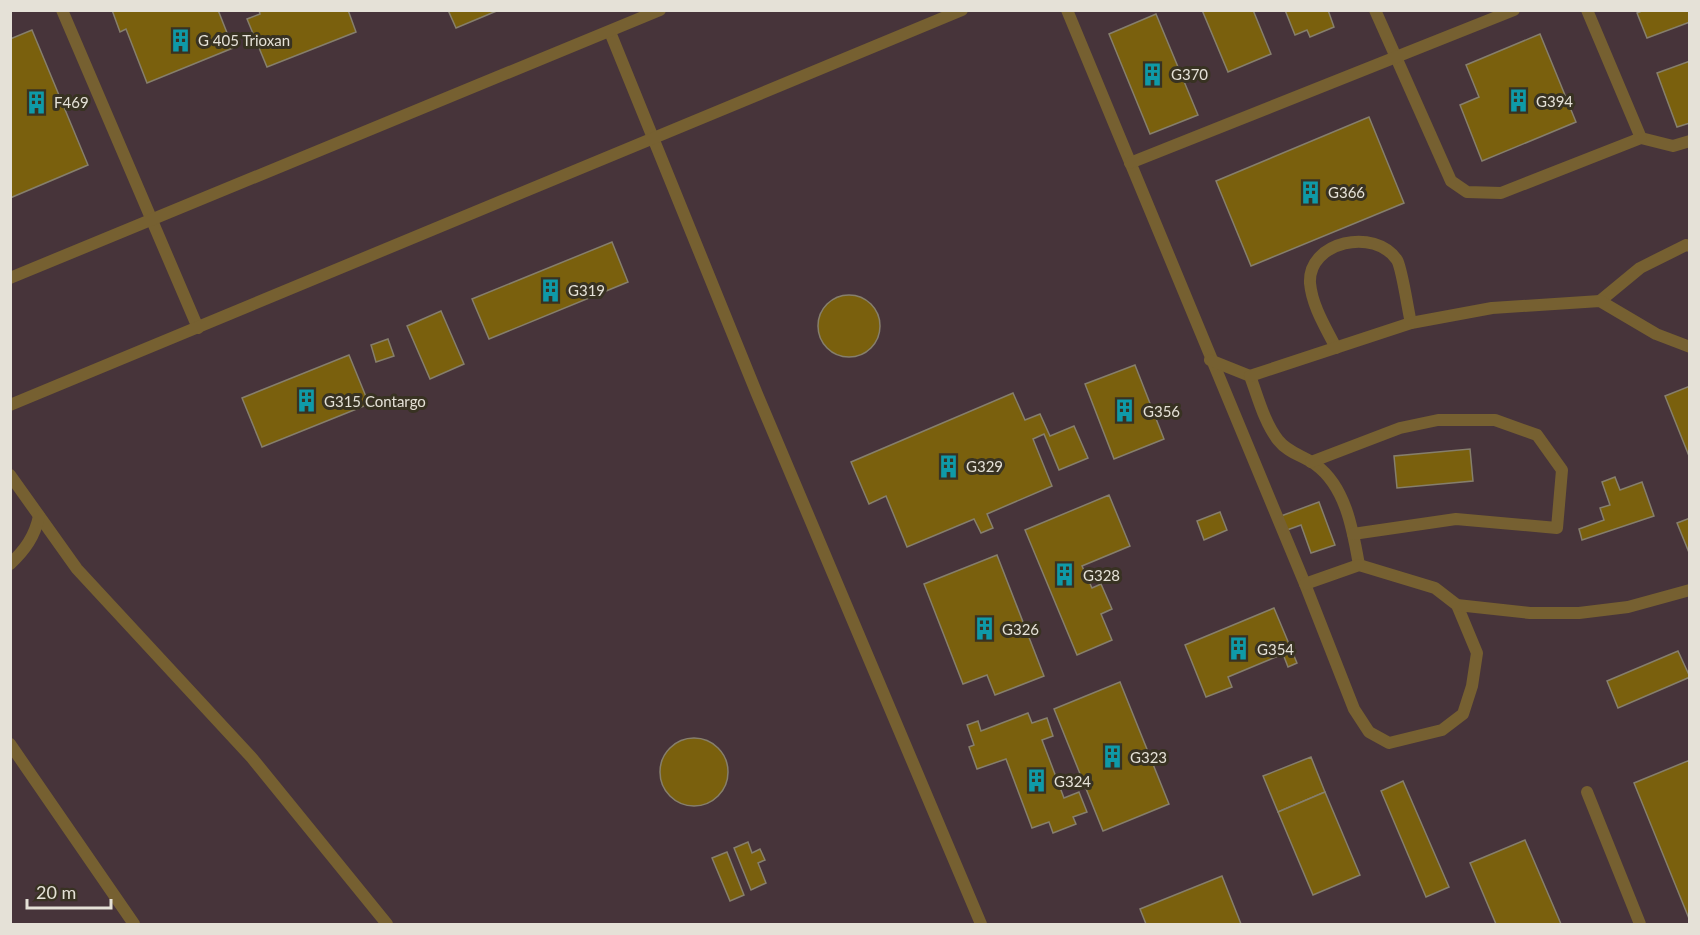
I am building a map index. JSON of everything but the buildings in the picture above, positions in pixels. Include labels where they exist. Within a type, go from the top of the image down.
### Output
[{"type":"lane","points":[[63,10],[198,328]]},
{"type":"lane","points":[[10,278],[660,10]]},
{"type":"lane","points":[[10,405],[962,10]]},
{"type":"lane","points":[[1067,10],[1210,360],[1305,584],[1354,709],[1369,732],[1389,743],[1442,730],[1463,714],[1472,686],[1477,653],[1457,605],[1436,588],[1359,565],[1305,584]]},
{"type":"lane","points":[[1375,10],[1451,182],[1467,192],[1501,193],[1641,138],[1673,146],[1689,141]]},
{"type":"lane","points":[[1130,163],[1514,10]]},
{"type":"lane","points":[[1587,10],[1641,138]]},
{"type":"lane","points":[[610,32],[808,515],[981,924]]},
{"type":"lane","points":[[1336,348],[1314,301],[1310,282],[1315,263],[1334,247],[1358,240],[1375,242],[1397,260],[1411,323]]},
{"type":"lane","points":[[1600,301],[1640,268],[1686,245],[1689,246]]},
{"type":"lane","points":[[1210,360],[1250,376],[1411,323],[1492,308],[1600,301],[1656,334],[1689,346]]},
{"type":"lane","points":[[1250,376],[1278,441],[1292,453],[1328,474],[1343,503],[1353,534],[1359,565]]},
{"type":"lane","points":[[1311,462],[1410,426],[1438,420],[1495,420],[1536,435],[1562,470],[1557,528],[1456,519],[1353,534]]},
{"type":"lane","points":[[10,475],[77,569],[252,758],[387,924]]},
{"type":"lane","points":[[10,564],[24,550],[36,529],[39,516]]},
{"type":"lane","points":[[1457,605],[1530,613],[1579,613],[1628,607],[1689,590]]},
{"type":"lane","points":[[10,744],[134,924]]},
{"type":"lane","points":[[1587,792],[1640,924]]},
{"type":"shaded area","points":[[10,11],[1689,11],[1689,924],[11,924]]},
{"type":"place","name":"G 405 Trioxan","points":[[180,40]]},
{"type":"place","name":"G370","points":[[1153,74]]},
{"type":"place","name":"G394","points":[[1518,101]]},
{"type":"place","name":"F469","points":[[36,102]]},
{"type":"place","name":"G366","points":[[1310,192]]},
{"type":"place","name":"G319","points":[[550,290]]},
{"type":"place","name":"G315 Contargo","points":[[306,401]]},
{"type":"place","name":"G356","points":[[1125,411]]},
{"type":"place","name":"G329","points":[[948,466]]},
{"type":"place","name":"G328","points":[[1065,575]]},
{"type":"place","name":"G326","points":[[984,629]]},
{"type":"place","name":"G354","points":[[1239,649]]},
{"type":"place","name":"G323","points":[[1112,757]]},
{"type":"place","name":"G324","points":[[1036,781]]}]
